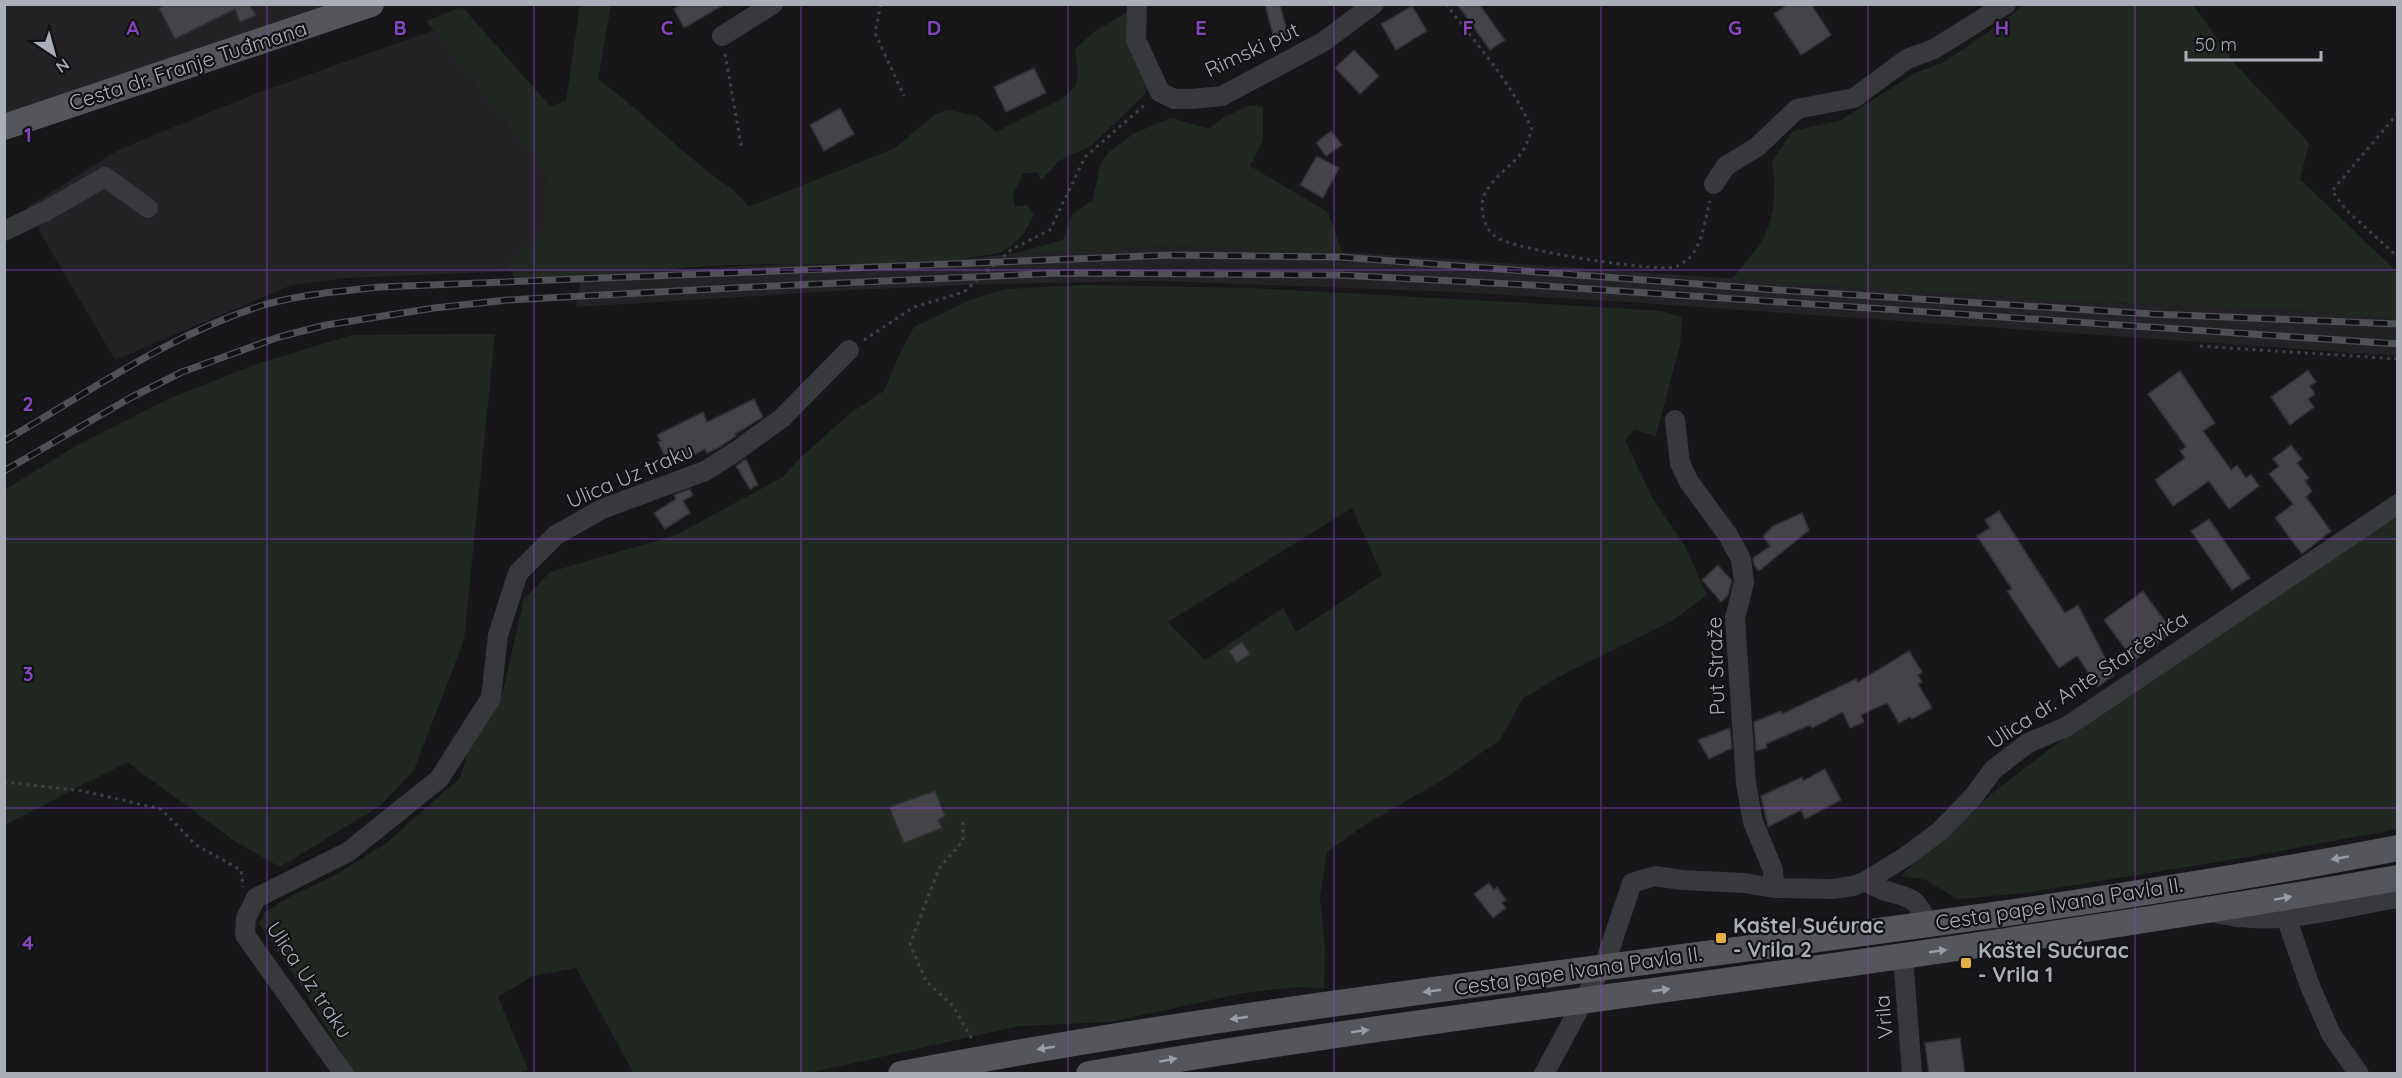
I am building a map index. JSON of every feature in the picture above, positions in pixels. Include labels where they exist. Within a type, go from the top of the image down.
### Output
[{"type":"main road","name":"Cesta dr. Franje Tuđmana","points":[[4,127],[357,7]]},
{"type":"main road","name":"Cesta pape Ivana Pavla II.","points":[[901,1074],[983,1058],[1191,1025],[1926,924],[2155,890],[2397,848]]},
{"type":"main road","name":"Cesta pape Ivana Pavla II.","points":[[1089,1074],[1197,1055],[2206,911],[2397,878]]},
{"type":"street","points":[[722,36],[773,4]]},
{"type":"street","points":[[1137,4],[1136,39],[1160,92]]},
{"type":"street","name":"Rimski put","points":[[1160,92],[1173,99],[1222,96],[1323,42],[1374,4]]},
{"type":"street","points":[[1714,184],[1726,166],[1757,147],[1797,109],[1854,98],[1907,60],[1934,49],[2006,4]]},
{"type":"street","points":[[4,231],[44,212],[105,177],[148,208]]},
{"type":"street","name":"Ulica Uz traku","points":[[344,1074],[245,935],[246,918],[256,898],[348,852],[439,779],[491,698],[498,635],[518,573],[556,535],[602,509],[705,471],[725,459],[782,418],[849,350]]},
{"type":"street","name":"Put Straže","points":[[1675,420],[1680,463],[1689,482],[1728,535],[1741,559],[1744,582],[1736,618],[1746,783],[1753,822],[1773,870],[1774,888]]},
{"type":"street","name":"Ulica dr. Ante Starčevića","points":[[1544,1074],[1607,957],[1632,884],[1654,876],[1682,880],[1744,883],[1774,888],[1833,889],[1866,881],[1905,857],[1940,831],[1972,797],[1993,770],[2028,743],[2066,727],[2397,504]]},
{"type":"street","points":[[1866,881],[1877,889],[1914,900],[1922,910],[1926,924]]},
{"type":"street","points":[[2206,911],[2243,919],[2286,917],[2397,898]]},
{"type":"street","points":[[2286,917],[2310,986],[2331,1034],[2359,1074]]},
{"type":"street","name":"Vrila","points":[[1903,956],[1912,1074]]},
{"type":"path","points":[[881,4],[875,33],[904,96]]},
{"type":"path","points":[[1446,4],[1502,78],[1524,112],[1532,130],[1522,153],[1489,187],[1482,203],[1485,224],[1496,237],[1516,246],[1634,266],[1676,267],[1689,258],[1698,243],[1714,184]]},
{"type":"path","points":[[722,36],[742,150]]},
{"type":"path","points":[[849,350],[914,307],[964,292],[1012,249],[1050,230],[1085,157],[1160,92]]},
{"type":"path","points":[[2397,113],[2332,191],[2346,210],[2397,257]]},
{"type":"path","points":[[2200,346],[2397,359]]},
{"type":"path","points":[[4,782],[83,791],[161,809],[196,845],[241,870],[246,918]]},
{"type":"path","points":[[963,822],[963,841],[939,868],[909,944],[926,981],[953,1006],[983,1058]]},
{"type":"shaded area","points":[[5,4],[329,5],[5,113]]},
{"type":"shaded area","points":[[2026,4],[2193,5],[2235,64],[2309,143],[2300,179],[2397,272],[2397,319],[2282,309],[2082,302],[1732,279],[1757,248],[1768,228],[1774,199],[1772,161],[1793,131],[1841,120],[1915,73],[1944,62]]},
{"type":"shaded area","points":[[580,5],[611,5],[598,79],[707,171],[735,191],[748,207],[895,148],[934,115],[948,110],[978,116],[996,132],[1063,98],[1076,86],[1078,71],[1075,49],[1094,32],[1129,11],[1149,85],[1144,95],[1092,145],[1059,161],[1041,180],[1037,172],[1023,174],[1013,195],[1015,207],[1027,205],[1034,215],[1017,241],[999,253],[929,263],[754,264],[515,280],[508,265],[544,231],[546,173],[426,21],[462,7],[550,106],[566,101]]},
{"type":"shaded area","points":[[460,21],[554,131],[543,270],[346,278],[292,285],[115,360],[26,208],[120,149],[260,92]]},
{"type":"shaded area","points":[[1252,105],[1263,107],[1263,141],[1250,166],[1328,212],[1342,252],[1170,247],[1017,253],[1063,240],[1072,214],[1093,200],[1100,164],[1108,153],[1133,134],[1171,118],[1209,129],[1224,117]]},
{"type":"shaded area","points":[[1170,247],[1342,252],[2081,302],[2282,309],[2397,319],[2398,356],[1628,302],[1454,292],[1161,281],[995,284],[851,290],[576,307],[581,278],[625,272],[787,264],[948,261],[1017,253]]},
{"type":"shaded area","points":[[1083,285],[1251,288],[1661,311],[1682,317],[1680,345],[1656,436],[1634,430],[1625,440],[1653,499],[1685,546],[1707,595],[1672,621],[1564,674],[1523,698],[1500,740],[1439,782],[1366,824],[1327,852],[1320,898],[1325,948],[1324,988],[1297,987],[1244,993],[1109,1022],[1019,1026],[809,1073],[632,1074],[633,1072],[576,968],[533,976],[498,997],[528,1070],[511,1074],[354,1073],[310,1000],[259,923],[265,912],[291,896],[334,876],[385,844],[460,778],[469,748],[502,695],[524,599],[550,572],[676,535],[783,477],[797,461],[848,415],[884,391],[914,327],[970,300],[1005,289]],"holes":[[[1352,508],[1382,575],[1296,632],[1283,608],[1205,660],[1168,622]]]},
{"type":"shaded area","points":[[495,334],[464,640],[414,770],[381,805],[280,867],[236,842],[127,762],[5,825],[5,490],[74,447],[166,400],[257,364],[352,335]]},
{"type":"shaded area","points":[[2397,513],[2397,829],[2248,857],[2026,893],[1957,899],[1926,880],[1901,876],[1966,816],[2034,761],[2142,684]]},
{"type":"building","points":[[167,4],[248,4],[256,15],[240,22],[235,9],[175,39],[159,8]]},
{"type":"building","points":[[682,4],[725,4],[684,28],[674,9]]},
{"type":"building","points":[[1265,4],[1280,4],[1288,35],[1274,39]]},
{"type":"building","points":[[1457,4],[1479,4],[1505,40],[1490,50]]},
{"type":"building","points":[[1788,4],[1811,4],[1831,35],[1801,55],[1774,14]]},
{"type":"building","points":[[1412,6],[1427,31],[1396,50],[1381,24]]},
{"type":"building","points":[[1354,50],[1379,76],[1360,94],[1335,68]]},
{"type":"building","points":[[1034,68],[1046,93],[1006,112],[994,87]]},
{"type":"building","points":[[840,108],[854,134],[824,151],[810,125]]},
{"type":"building","points":[[1331,131],[1342,145],[1326,156],[1316,143]]},
{"type":"building","points":[[1317,156],[1339,168],[1323,198],[1300,185]]},
{"type":"building","points":[[2308,370],[2316,382],[2310,386],[2315,394],[2308,399],[2314,407],[2290,425],[2271,397]]},
{"type":"building","points":[[2180,371],[2215,423],[2203,431],[2231,470],[2237,465],[2246,478],[2251,474],[2259,486],[2229,509],[2209,481],[2173,506],[2155,480],[2185,458],[2180,451],[2186,447],[2148,394]]},
{"type":"building","points":[[754,399],[763,417],[735,434],[736,436],[718,448],[707,453],[705,449],[670,467],[657,435],[703,412],[707,422]]},
{"type":"building","points":[[2291,445],[2302,459],[2297,463],[2309,478],[2305,481],[2312,491],[2306,497],[2331,531],[2302,554],[2275,518],[2293,504],[2269,474],[2279,466],[2273,459]]},
{"type":"building","points":[[746,459],[758,485],[750,489],[736,466]]},
{"type":"building","points":[[690,489],[693,495],[683,501],[690,513],[665,529],[654,513],[676,499],[674,495]]},
{"type":"building","points":[[1999,511],[2065,613],[2078,605],[2114,675],[2098,687],[2077,656],[2059,668],[2007,591],[2012,589],[1977,536],[1990,528],[1985,520]]},
{"type":"building","points":[[1802,513],[1809,530],[1759,571],[1754,565],[1753,558],[1770,546],[1763,536],[1773,526]]},
{"type":"building","points":[[2209,519],[2250,578],[2232,590],[2191,531]]},
{"type":"building","points":[[1718,565],[1732,581],[1728,595],[1721,602],[1702,580]]},
{"type":"building","points":[[2143,591],[2173,632],[2134,661],[2104,620]]},
{"type":"building","points":[[1242,642],[1250,654],[1237,663],[1229,651]]},
{"type":"building","points":[[1909,651],[1922,672],[1918,675],[1922,682],[1918,684],[1932,708],[1899,723],[1887,703],[1861,715],[1864,722],[1850,728],[1843,712],[1812,728],[1810,725],[1766,744],[1767,748],[1756,751],[1754,722],[1781,711],[1782,714],[1856,679],[1858,682]]},
{"type":"building","points":[[1730,728],[1732,748],[1709,759],[1698,740]]},
{"type":"building","points":[[1825,769],[1841,800],[1805,819],[1801,810],[1768,827],[1761,796],[1802,777],[1803,781]]},
{"type":"building","points":[[935,791],[945,816],[938,820],[942,828],[904,843],[889,807]]},
{"type":"building","points":[[1489,883],[1494,890],[1497,887],[1506,900],[1502,903],[1506,908],[1493,918],[1474,894]]},
{"type":"building","points":[[1960,1038],[1965,1074],[1929,1074],[1925,1043]]},
{"type":"railway","points":[[4,441],[132,365],[198,330],[232,316],[267,304],[295,298],[380,287],[1172,255],[1340,257],[1777,290],[2152,314],[2398,324]]},
{"type":"railway","points":[[4,471],[130,398],[182,372],[279,337],[326,325],[434,308],[507,300],[752,287],[1060,273],[1339,275],[1531,285],[2398,344]]},
{"type":"place","name":"Kaštel Sućurac - Vrila 2","points":[[1721,938]]},
{"type":"place","name":"Kaštel Sućurac - Vrila 1","points":[[1966,963]]}]
